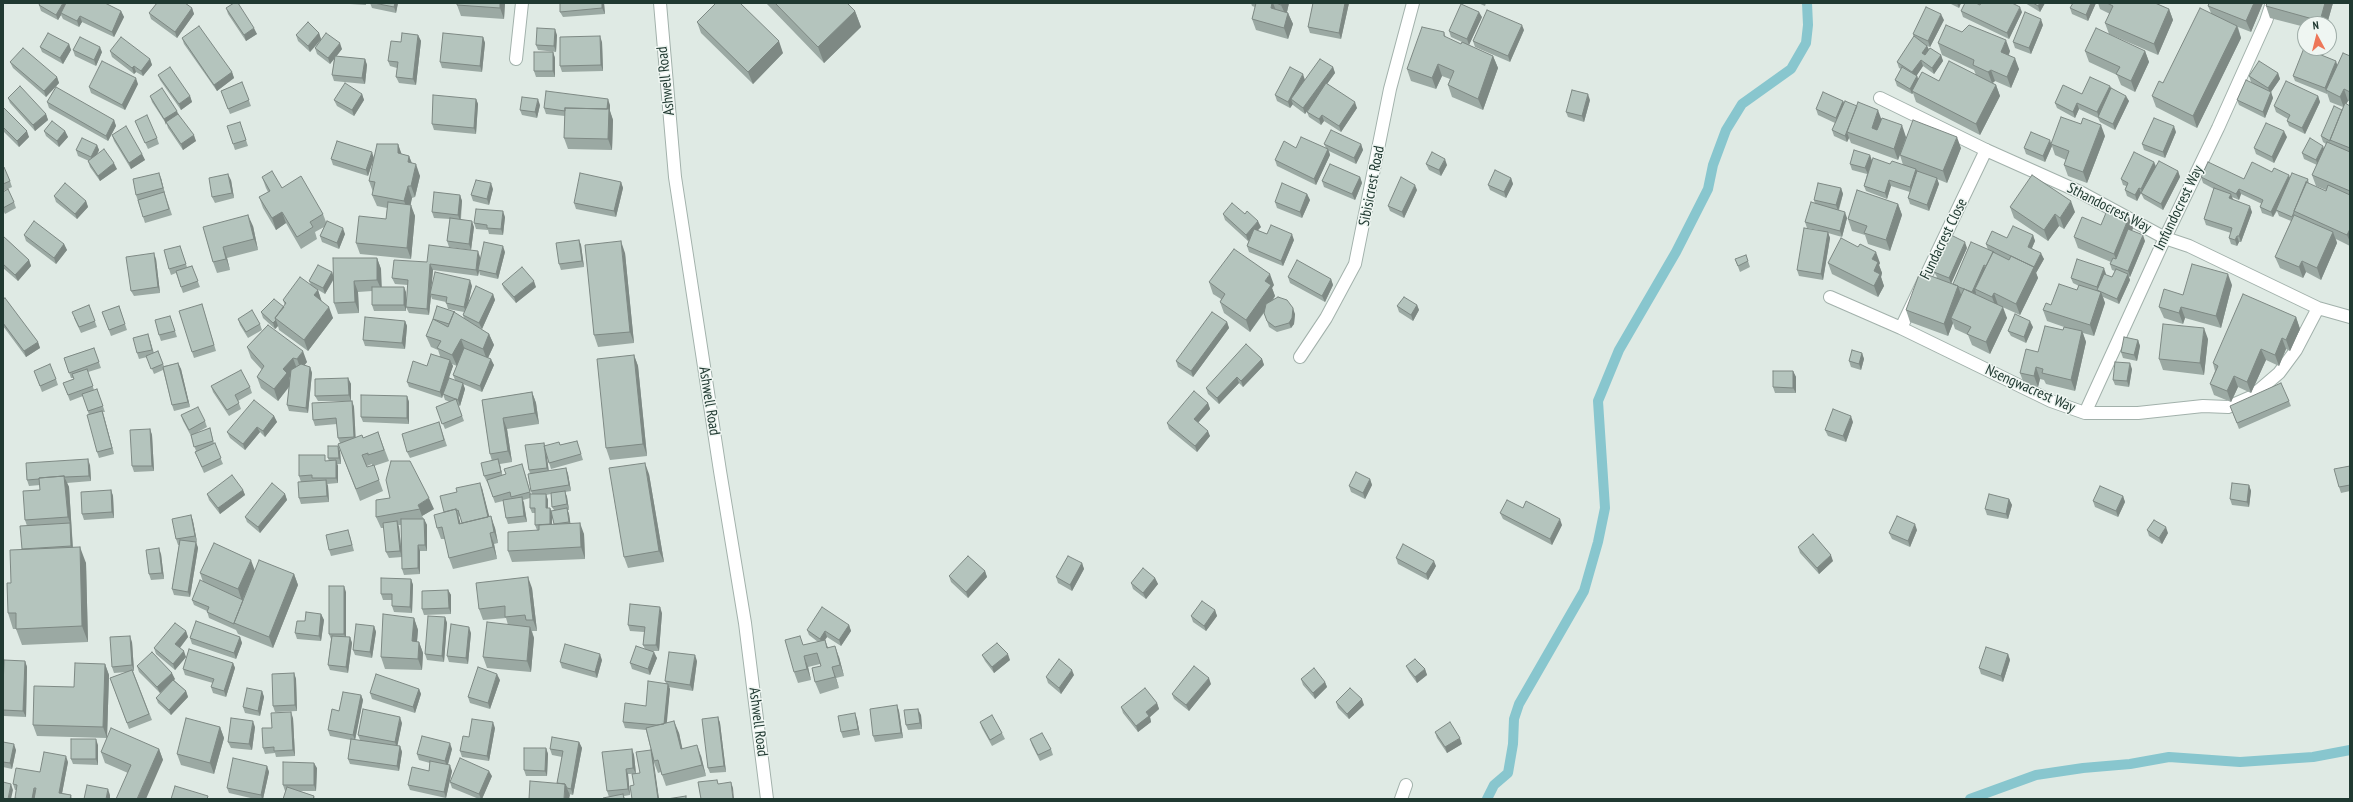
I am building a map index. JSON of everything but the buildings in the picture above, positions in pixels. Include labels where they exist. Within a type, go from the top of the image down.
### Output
[{"type":"street","points":[[516,59],[522,3]]},
{"type":"street","name":"Ashwell Road","points":[[660,3],[675,177],[745,623],[767,799]]},
{"type":"street","name":"Sibisicrest Road","points":[[1300,357],[1326,318],[1355,264],[1390,89],[1413,3]]},
{"type":"street","name":"Imfundocrest Way","points":[[2085,414],[2165,238],[2221,121],[2266,21],[2272,3]]},
{"type":"street","name":"Sthandocrest Way","points":[[1880,98],[1986,150],[2080,192],[2165,238],[2189,246],[2318,308],[2350,317]]},
{"type":"street","name":"Fundacrest Close","points":[[1901,328],[1986,150]]},
{"type":"street","name":"Nsengwacrest Way","points":[[1830,297],[1901,328],[2051,401],[2085,414],[2138,413],[2202,406],[2228,407],[2251,396],[2279,373],[2296,350],[2318,308]]},
{"type":"street","points":[[1402,799],[1406,785]]},
{"type":"waterway","points":[[1487,799],[1494,785],[1508,773],[1513,744],[1514,719],[1519,704],[1584,591],[1598,542],[1605,508],[1598,401],[1619,350],[1676,252],[1708,189],[1713,165],[1726,130],[1742,104],[1791,69],[1806,43],[1808,25],[1807,3]]},
{"type":"waterway","points":[[1970,799],[2036,775],[2083,768],[2130,764],[2169,757],[2240,762],[2313,757],[2350,750]]}]
